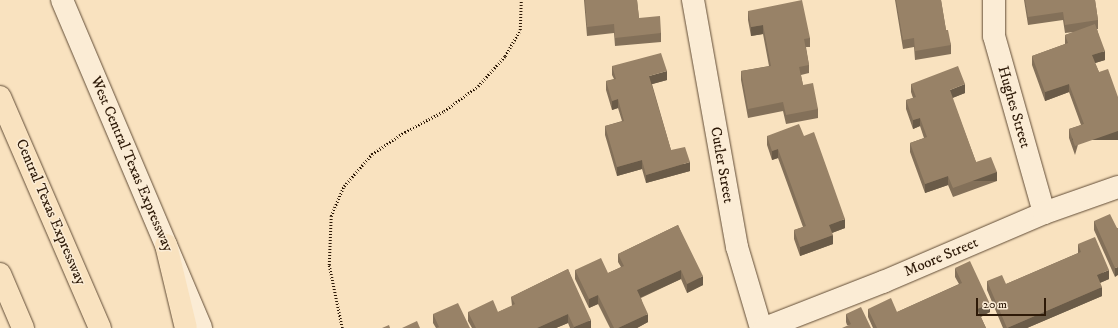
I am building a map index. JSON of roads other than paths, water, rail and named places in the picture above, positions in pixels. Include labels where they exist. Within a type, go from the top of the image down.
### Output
[{"type":"highway","name":"Central Texas Expressway","points":[[0,97],[100,328]]},
{"type":"highway","points":[[166,245],[186,328]]},
{"type":"highway","points":[[0,274],[23,328]]},
{"type":"street","name":"West Central Texas Expressway","points":[[62,0],[201,328]]},
{"type":"street","name":"Cutler Street","points":[[693,0],[737,247],[762,328]]},
{"type":"street","name":"Hughes Street","points":[[994,0],[994,36],[1044,212]]},
{"type":"street","name":"Moore Street","points":[[766,328],[883,282],[1044,212],[1118,187]]}]
